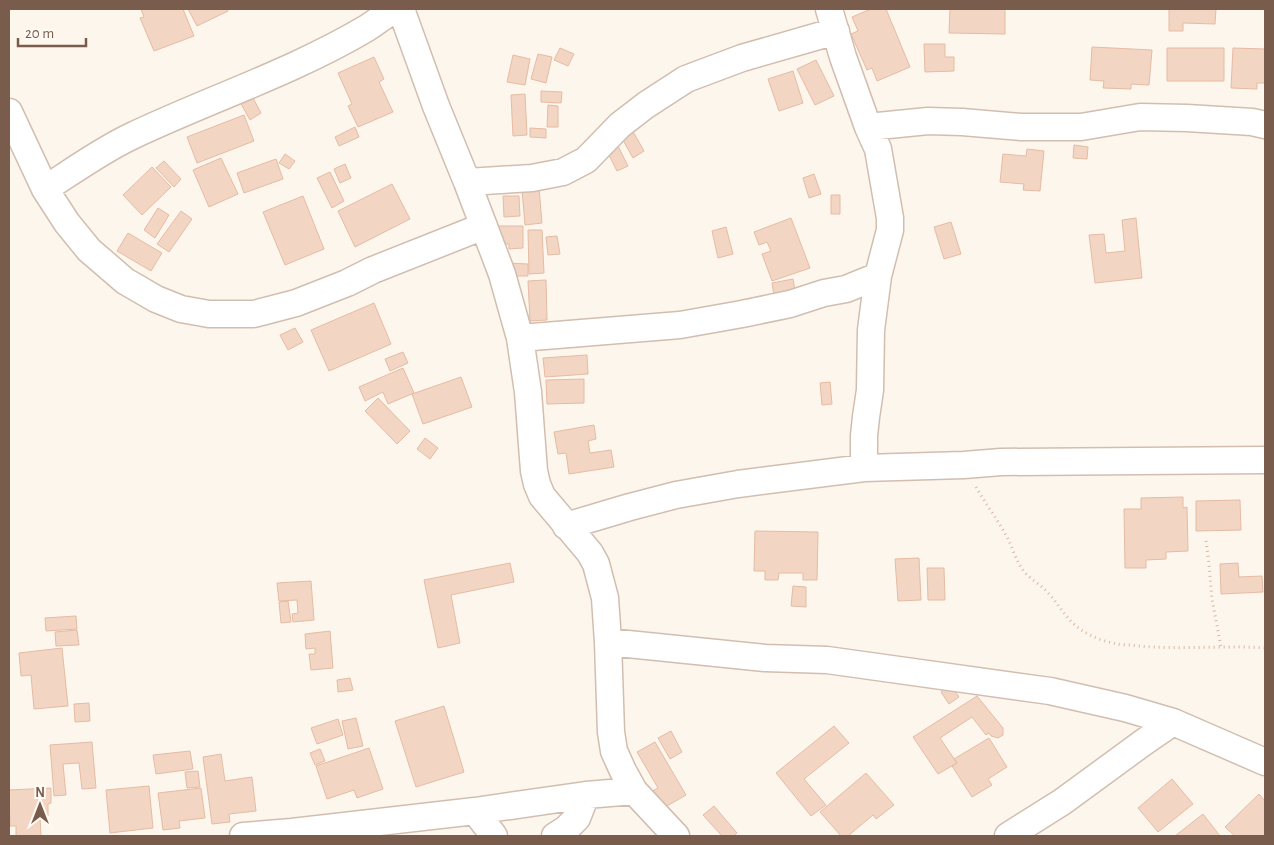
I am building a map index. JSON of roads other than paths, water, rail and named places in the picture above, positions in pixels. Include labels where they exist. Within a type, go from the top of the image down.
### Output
[{"type":"street","points":[[45,189],[130,137],[325,50],[367,28],[395,9]]},
{"type":"street","points":[[401,9],[436,106],[502,274],[520,338],[528,392],[536,484],[542,496],[590,553],[596,564],[605,598],[610,732],[614,751],[622,771],[634,791],[676,836]]},
{"type":"street","points":[[467,182],[532,178],[563,172],[586,160],[620,125],[646,105],[686,79],[742,58],[832,20],[868,127],[878,149],[890,218],[890,230],[878,276],[872,330],[870,390],[864,436],[864,468]]},
{"type":"street","points":[[9,112],[45,189],[67,223],[89,250],[124,281],[156,299],[181,309],[209,314],[254,314],[296,303],[484,226]]},
{"type":"street","points":[[868,127],[928,121],[1021,127],[1081,127],[1140,117],[1265,124]]},
{"type":"street","points":[[520,338],[680,325],[790,304],[846,288],[878,276]]},
{"type":"street","points":[[566,526],[676,495],[738,484],[864,468],[1001,462],[1265,460]]},
{"type":"street","points":[[608,642],[765,658],[827,660],[1050,691],[1125,708],[1173,722],[1265,762]]},
{"type":"street","points":[[1008,836],[1062,802],[1173,722]]},
{"type":"street","points":[[243,836],[475,811],[586,795],[634,791]]},
{"type":"street","points":[[555,836],[566,829],[577,818],[586,795]]},
{"type":"street","points":[[475,811],[494,836]]}]
